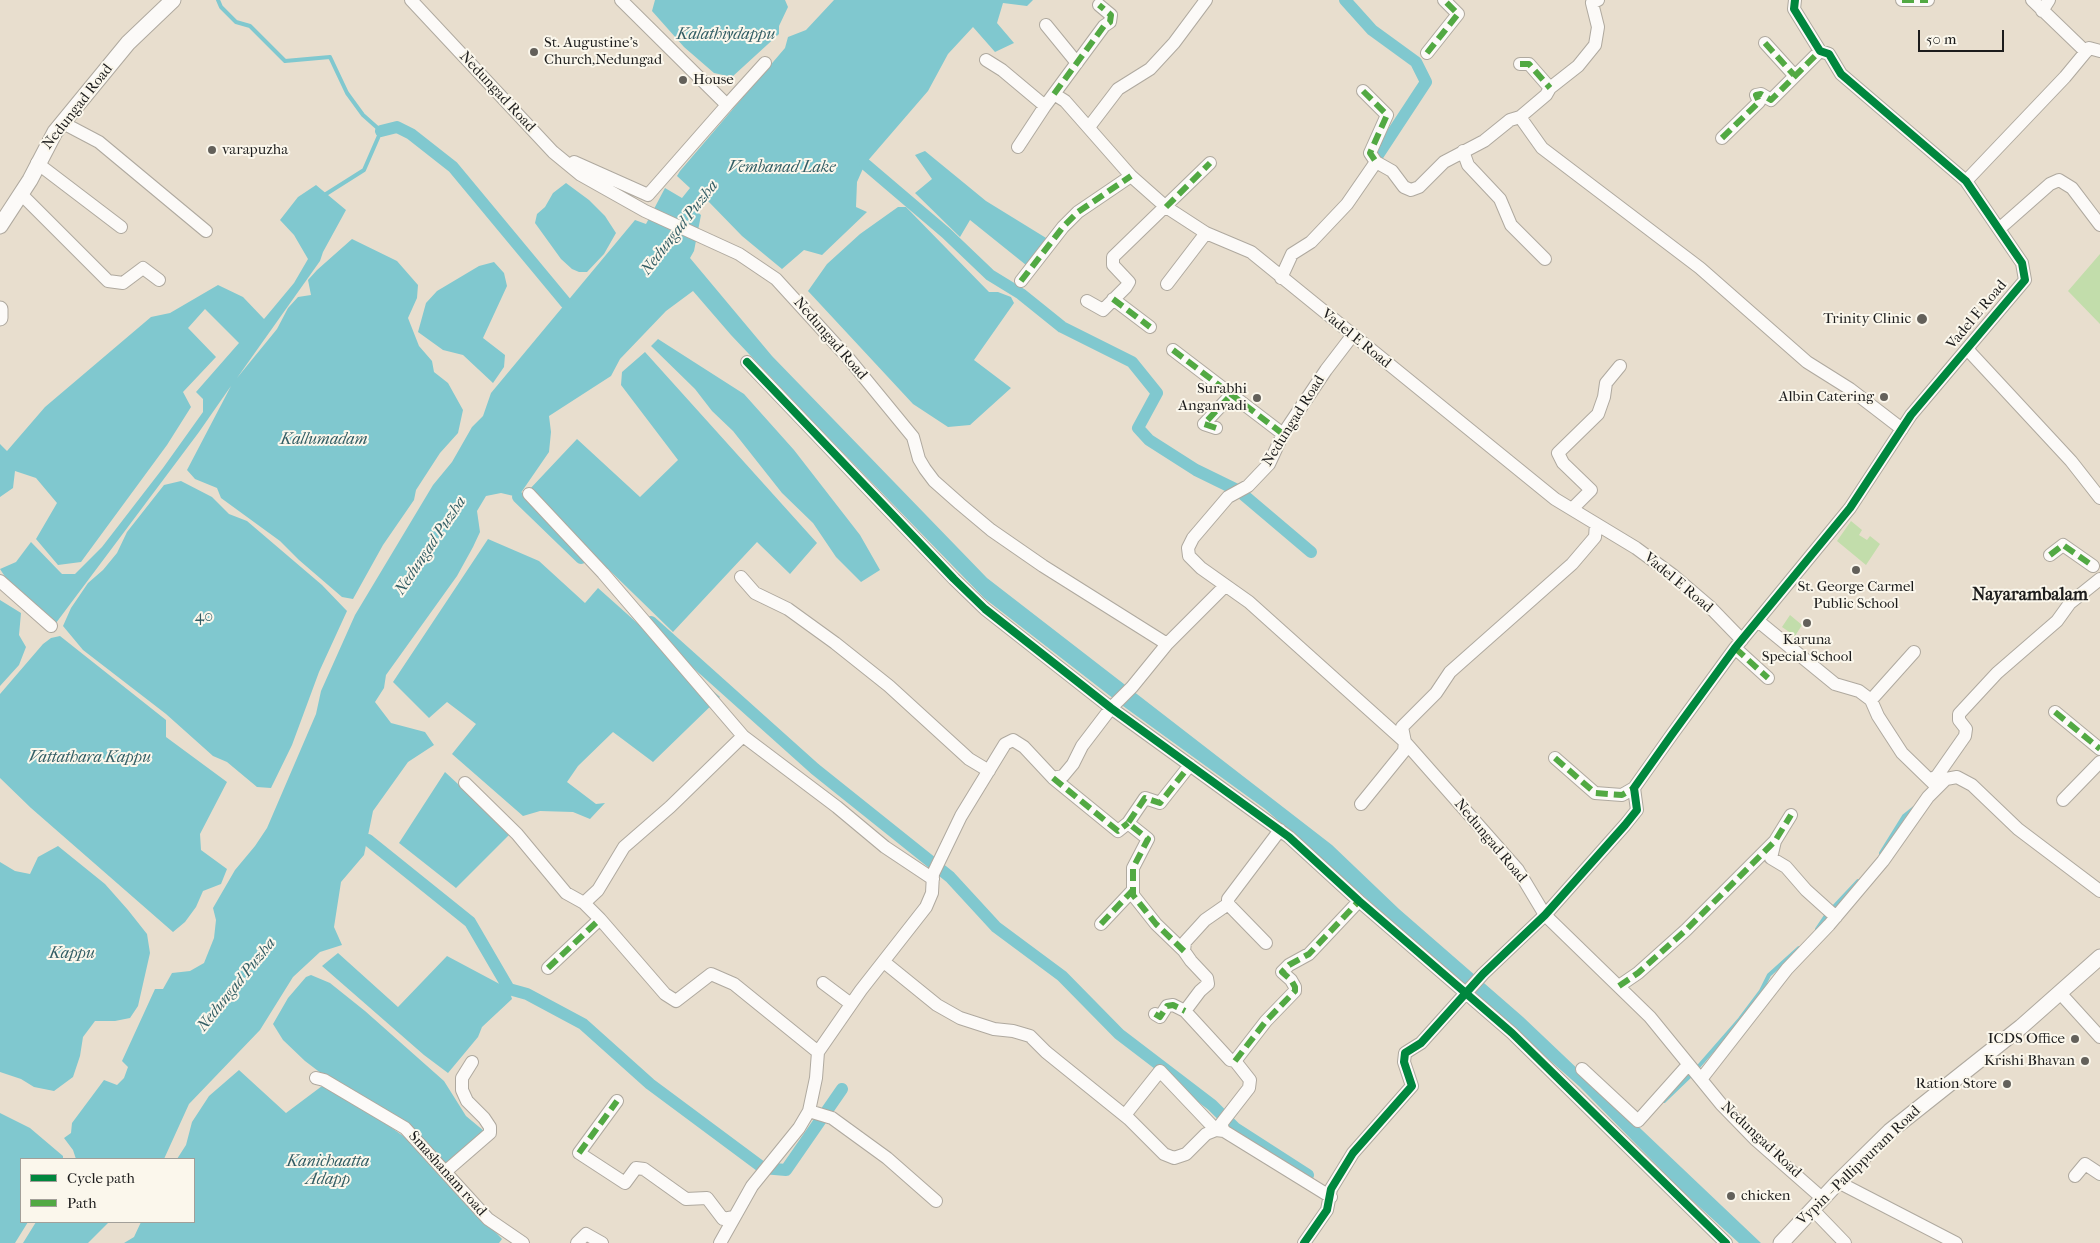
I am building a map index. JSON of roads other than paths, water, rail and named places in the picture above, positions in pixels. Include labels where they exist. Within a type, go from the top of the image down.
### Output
[{"type":"main road","name":"Nedungad Road","points":[[0,226],[21,194],[48,142],[128,43],[173,0]]},
{"type":"main road","points":[[0,309],[0,318]]},
{"type":"main road","name":"Vypin - Pallippuram Road","points":[[1781,1243],[1822,1198],[1890,1131],[2060,993],[2100,957]]},
{"type":"street","name":"Nedungad Road","points":[[411,0],[554,152],[581,175],[646,210],[751,261],[776,279],[849,359],[913,437],[919,459],[925,469],[934,481],[953,498],[991,530],[1043,566],[1167,644]]},
{"type":"street","points":[[621,0],[727,105]]},
{"type":"street","points":[[1089,127],[1118,89],[1150,69],[1174,43],[1206,0]]},
{"type":"street","points":[[1427,53],[1458,14],[1444,0]]},
{"type":"street","name":"Vadel E Road","points":[[1054,94],[1065,101],[1131,176],[1166,207],[1206,233],[1251,252],[1352,336],[1555,499],[1636,548],[1674,576],[1709,606],[1738,644],[1850,508],[1911,415],[2025,280],[2022,263],[1966,181],[1925,148],[1841,74],[1829,54],[1820,51],[1794,9],[1795,0]]},
{"type":"street","points":[[1902,0],[1928,0]]},
{"type":"street","points":[[2032,0],[2045,5],[2086,52]]},
{"type":"street","points":[[1363,91],[1387,115],[1370,153],[1376,162],[1392,171],[1404,187],[1411,190],[1419,187],[1444,162],[1484,141],[1510,120],[1520,117],[1546,95],[1550,88],[1578,66],[1595,44],[1598,27],[1593,1]]},
{"type":"street","points":[[1018,147],[1045,106],[1110,22],[1111,15],[1099,5]]},
{"type":"street","points":[[1046,25],[1077,63]]},
{"type":"street","points":[[1765,43],[1794,75]]},
{"type":"street","points":[[1966,181],[2065,77],[2089,48],[2100,51]]},
{"type":"street","points":[[1722,138],[1759,102],[1756,95],[1761,94],[1770,100],[1820,51]]},
{"type":"street","points":[[986,60],[1002,70],[1045,106]]},
{"type":"street","points":[[554,152],[648,195],[764,63]]},
{"type":"street","points":[[1520,64],[1529,64],[1550,88]]},
{"type":"street","points":[[1520,117],[1542,148],[1700,268],[1807,362],[1850,389],[1902,429]]},
{"type":"street","points":[[63,123],[99,142],[206,231]]},
{"type":"street","points":[[1463,151],[1468,165],[1500,199],[1511,225],[1545,259]]},
{"type":"street","points":[[38,162],[121,227]]},
{"type":"street","points":[[1281,278],[1292,254],[1311,242],[1347,204],[1376,162]]},
{"type":"street","points":[[1087,301],[1103,310],[1129,282],[1113,265],[1113,258],[1210,163]]},
{"type":"street","points":[[1021,281],[1063,227],[1078,212],[1131,176]]},
{"type":"street","points":[[1999,229],[2050,184],[2059,180],[2072,188],[2100,225]]},
{"type":"street","points":[[21,194],[108,282],[123,283],[143,268],[159,280]]},
{"type":"street","points":[[1167,284],[1206,233]]},
{"type":"street","points":[[1113,299],[1150,327]]},
{"type":"street","name":"Nedungad Road","points":[[1352,336],[1326,370],[1283,434],[1269,464],[1248,486],[1228,497],[1193,538],[1188,548],[1189,556],[1201,568],[1249,602],[1405,742],[1518,870],[1545,915],[1650,1017],[1721,1104],[1756,1140],[1822,1198]]},
{"type":"street","points":[[1967,349],[2071,461],[2100,498]]},
{"type":"street","points":[[1173,350],[1283,434]]},
{"type":"street","points":[[747,362],[985,609],[1111,708],[1280,830],[1512,1033],[1726,1243]]},
{"type":"street","points":[[1572,509],[1591,490],[1563,463],[1558,453],[1598,414],[1606,383],[1620,366]]},
{"type":"street","points":[[1216,428],[1204,424],[1231,395]]},
{"type":"street","points":[[529,494],[603,573],[743,736],[837,807],[885,847],[933,877]]},
{"type":"street","points":[[1361,804],[1404,751],[1405,742],[1402,727],[1436,693],[1450,672],[1572,564],[1595,537],[1596,524]]},
{"type":"street","points":[[2050,555],[2063,545],[2098,566]]},
{"type":"street","points":[[741,577],[756,593],[788,609],[835,643],[889,686],[969,758],[989,771]]},
{"type":"street","points":[[1700,1077],[1832,913],[1883,860],[1965,736],[1966,729],[1960,720],[1959,714],[2004,667],[2057,621],[2070,603],[2100,579]]},
{"type":"street","points":[[0,581],[51,626]]},
{"type":"street","points":[[1053,778],[1063,776],[1073,764],[1082,746],[1111,708],[1132,687],[1167,644],[1225,586]]},
{"type":"street","points":[[1758,620],[1835,684],[1859,691],[1871,700],[1878,716],[1902,753],[1935,784]]},
{"type":"street","points":[[1555,758],[1595,793],[1622,795],[1634,788],[1738,644],[1768,678]]},
{"type":"street","points":[[1871,700],[1914,652]]},
{"type":"street","points":[[2055,712],[2100,750]]},
{"type":"street","points":[[584,903],[598,890],[624,847],[670,807],[743,736]]},
{"type":"street","points":[[720,1243],[752,1186],[799,1128],[809,1111],[816,1078],[818,1052],[851,1004],[926,907],[932,893],[933,877],[961,816],[1006,744],[1013,740],[1036,759],[1053,778],[1118,831],[1128,823],[1145,798],[1160,804],[1190,765]]},
{"type":"street","points":[[2063,800],[2100,762]]},
{"type":"street","points":[[1935,784],[1957,777],[1972,785],[2018,829],[2100,891]]},
{"type":"street","points":[[465,783],[517,834],[566,893],[584,903],[600,919],[665,994],[676,1001],[711,974],[734,984],[818,1052]]},
{"type":"street","points":[[1304,1243],[1326,1210],[1331,1189],[1353,1153],[1412,1086],[1404,1062],[1405,1053],[1421,1043],[1483,974],[1545,915],[1637,810],[1634,788]]},
{"type":"street","points":[[1619,986],[1638,973],[1686,930],[1775,841],[1791,815]]},
{"type":"street","points":[[1128,823],[1148,839],[1133,868],[1133,895],[1156,924],[1184,951],[1207,978],[1208,984],[1200,990],[1185,1010]]},
{"type":"street","points":[[1228,904],[1228,899],[1280,830]]},
{"type":"street","points":[[1775,841],[1771,858],[1786,867],[1806,890],[1832,913]]},
{"type":"street","points":[[1101,924],[1133,890]]},
{"type":"street","points":[[1235,1061],[1266,1022],[1295,991],[1296,987],[1282,972],[1289,965],[1309,954],[1359,901]]},
{"type":"street","points":[[1228,904],[1266,943]]},
{"type":"street","points":[[1184,951],[1185,942],[1204,920],[1228,904]]},
{"type":"street","points":[[548,968],[600,919]]},
{"type":"street","points":[[884,962],[938,1006],[960,1018],[994,1029],[1013,1030],[1030,1036],[1046,1052],[1125,1116],[1164,1154],[1174,1158],[1186,1154],[1200,1138],[1223,1124],[1249,1088],[1250,1080],[1235,1061],[1230,1060],[1185,1010],[1173,1005],[1167,1006],[1160,1017],[1155,1014]]},
{"type":"street","points":[[823,983],[851,1004]]},
{"type":"street","points":[[2060,993],[2100,1037]]},
{"type":"street","points":[[445,1172],[490,1133],[490,1127],[467,1101],[462,1090],[462,1078],[472,1062]]},
{"type":"street","points":[[1582,1069],[1638,1121],[1688,1065]]},
{"type":"street","points":[[1125,1116],[1160,1071],[1223,1124],[1330,1197]]},
{"type":"street","name":"Smashanam road","points":[[316,1078],[324,1080],[405,1128],[488,1219],[524,1243]]},
{"type":"street","points":[[616,1101],[579,1153],[624,1183],[636,1168],[644,1170],[686,1198],[707,1198],[723,1219],[734,1217]]},
{"type":"street","points":[[809,1111],[832,1118],[887,1158],[936,1201]]},
{"type":"street","points":[[2075,1176],[2085,1164],[2100,1174]]},
{"type":"street","points":[[1838,1182],[1956,1243]]},
{"type":"street","points":[[1818,1215],[1845,1243]]},
{"type":"street","points":[[577,1243],[586,1234],[602,1243]]},
{"type":"water","name":"Kalathiydappu","points":[[655,0],[785,0],[788,7],[779,26],[779,34],[732,77],[714,73],[684,47],[652,11]]},
{"type":"water","name":"Vembanad Lake","points":[[834,0],[1033,0],[1027,6],[1003,3],[997,23],[1014,43],[995,52],[973,27],[948,54],[928,91],[865,164],[857,182],[856,207],[867,212],[822,255],[804,250],[782,269],[742,236],[707,200],[696,211],[701,215],[694,251],[690,258],[772,356],[987,578],[1332,845],[1399,909],[1523,1017],[1761,1243],[1739,1243],[1682,1191],[1580,1087],[1265,809],[1123,706],[984,598],[817,426],[731,335],[693,291],[666,311],[620,359],[611,376],[549,416],[551,432],[549,452],[518,497],[501,493],[486,496],[477,511],[480,532],[457,576],[386,675],[384,688],[375,702],[391,723],[425,732],[434,745],[408,762],[373,811],[364,855],[341,882],[334,927],[342,945],[320,952],[293,977],[260,1030],[189,1104],[164,1158],[76,1158],[73,1150],[64,1138],[71,1133],[72,1123],[104,1080],[117,1085],[124,1078],[128,1067],[122,1061],[155,989],[163,989],[172,973],[190,971],[204,963],[214,938],[216,920],[213,908],[235,870],[267,828],[316,714],[321,691],[355,615],[433,485],[452,462],[472,427],[483,416],[491,393],[635,220],[646,224],[665,188],[682,198],[690,188],[677,176],[680,171],[785,48],[788,37],[806,30]]},
{"type":"water","points":[[925,151],[986,201],[1051,241],[1031,269],[970,220],[960,237],[915,193],[932,179],[915,155]]},
{"type":"water","points":[[566,183],[589,200],[605,216],[616,233],[604,254],[587,272],[579,272],[572,269],[561,259],[535,223],[537,214],[545,207],[553,193]]},
{"type":"water","name":"Kallumadam","points":[[316,185],[346,210],[320,261],[237,378],[277,329],[288,308],[298,297],[311,295],[308,280],[352,239],[397,261],[418,285],[417,298],[408,318],[419,346],[432,361],[434,372],[448,383],[463,410],[458,433],[440,453],[416,490],[414,500],[383,545],[353,599],[342,597],[280,541],[221,498],[217,488],[195,479],[187,470],[231,386],[199,432],[56,623],[11,586],[0,569],[16,562],[31,542],[62,574],[75,574],[102,547],[163,468],[203,412],[203,399],[196,392],[239,343],[205,309],[188,328],[216,357],[183,392],[191,407],[167,445],[81,562],[58,565],[36,539],[57,503],[36,478],[15,471],[13,488],[0,497],[0,444],[7,451],[45,407],[151,317],[170,313],[218,285],[243,297],[264,319],[294,283],[308,259],[294,235],[280,220],[298,197]]},
{"type":"water","points":[[898,207],[906,207],[989,292],[998,292],[1011,297],[1014,303],[974,360],[1011,388],[970,425],[948,427],[913,404],[808,291],[827,264],[860,234]]},
{"type":"water","points":[[494,262],[504,273],[507,286],[483,338],[505,355],[504,367],[493,383],[463,355],[443,350],[418,332],[426,303],[437,291],[479,266]]},
{"type":"water","points":[[658,339],[744,394],[794,450],[860,535],[880,570],[861,582],[836,557],[813,523],[782,493],[733,431],[712,411],[695,389],[651,346]]},
{"type":"water","points":[[645,352],[817,543],[790,574],[757,542],[673,632],[528,491],[577,439],[640,497],[678,460],[621,385],[622,372]]},
{"type":"water","name":"40","points":[[181,481],[212,497],[229,514],[247,521],[322,585],[347,611],[319,672],[292,745],[271,788],[257,787],[227,762],[213,756],[166,714],[83,650],[63,626],[71,608],[88,583],[103,570],[117,553],[127,532],[164,485]]},
{"type":"water","points":[[488,539],[539,561],[585,603],[598,588],[720,697],[653,762],[613,732],[578,766],[567,782],[596,804],[605,803],[590,819],[573,812],[540,811],[523,816],[452,754],[476,724],[447,702],[429,718],[393,682]]},
{"type":"water","points":[[0,600],[21,613],[19,635],[26,647],[19,665],[0,686]]},
{"type":"water","name":"Vattathara Kappu","points":[[60,636],[166,720],[166,737],[227,782],[200,834],[201,850],[227,869],[221,884],[203,891],[196,907],[185,922],[173,932],[31,808],[0,778],[0,694],[43,644],[51,638]]},
{"type":"water","points":[[445,772],[511,833],[456,888],[399,843]]},
{"type":"water","name":"Kappu","points":[[58,846],[105,884],[128,910],[147,934],[150,953],[138,1006],[130,1018],[115,1021],[95,1021],[83,1037],[80,1056],[73,1077],[54,1091],[34,1087],[21,1079],[0,1072],[0,862],[15,871],[30,874],[38,857]]},
{"type":"water","points":[[338,953],[398,1007],[447,956],[509,989],[512,999],[482,1027],[478,1037],[448,1073],[424,1055],[322,966]]},
{"type":"water","points":[[311,975],[330,983],[365,1011],[444,1081],[466,1116],[484,1131],[448,1166],[417,1133],[326,1077],[305,1061],[283,1040],[273,1024],[288,998],[306,977]]},
{"type":"water","name":"Kanichaatta Adapp","points":[[239,1070],[286,1113],[322,1086],[372,1114],[406,1138],[502,1239],[499,1243],[124,1243],[134,1237],[141,1223],[195,1223],[195,1158],[178,1158],[186,1145],[192,1122],[209,1096]]},
{"type":"water","points":[[0,1113],[30,1128],[63,1158],[20,1158],[20,1223],[27,1223],[15,1243],[0,1243]]},
{"type":"water","points":[[35,1223],[108,1223],[88,1243],[23,1243]]},
{"type":"waterway","points":[[218,0],[221,7],[236,22],[250,26],[285,61],[330,57],[347,93],[363,115],[381,131],[364,170],[326,194]]},
{"type":"waterway","points":[[1345,0],[1372,30],[1416,62],[1426,82],[1378,155]]},
{"type":"waterway","points":[[381,131],[397,127],[411,134],[453,167],[566,303]]},
{"type":"waterway","points":[[865,164],[946,233],[990,275],[1021,294],[1062,327],[1132,362],[1157,393],[1138,428],[1149,440],[1196,470],[1239,491],[1311,552]]},
{"type":"waterway","points":[[518,497],[581,558]]},
{"type":"waterway","points":[[651,622],[815,769],[950,877],[996,927],[1062,976],[1119,1034],[1212,1105],[1235,1128],[1308,1175]]},
{"type":"waterway","points":[[1881,853],[1904,816],[1914,808]]},
{"type":"waterway","points":[[368,840],[470,922],[509,989],[527,994],[583,1024],[650,1084],[763,1168],[786,1170],[842,1089]]},
{"type":"waterway","points":[[1817,929],[1827,914],[1858,881]]},
{"type":"waterway","points":[[1664,1101],[1692,1074],[1740,1019],[1761,991],[1769,975],[1799,948]]},
{"type":"place","name":"St. Augustine's Church,Nedungad","points":[[534,52]]},
{"type":"place","name":"House","points":[[683,80]]},
{"type":"place","name":"varapuzha","points":[[212,150]]},
{"type":"place","name":"Trinity Clinic","points":[[1922,319]]},
{"type":"place","name":"Albin Catering","points":[[1884,397]]},
{"type":"place","name":"Surabhi Anganvadi","points":[[1257,398]]},
{"type":"place","name":"St. George Carmel Public School","points":[[1856,570]]},
{"type":"place","name":"Karuna Special School","points":[[1807,623]]},
{"type":"place","name":"ICDS Office","points":[[2075,1039]]},
{"type":"place","name":"Krishi Bhavan","points":[[2085,1061]]},
{"type":"place","name":"Ration Store","points":[[2007,1084]]},
{"type":"place","name":"chicken","points":[[1731,1196]]},
{"type":"district","name":"Nayarambalam","points":[[2030,596]]},
{"type":"water label","name":"Nedungad Puzha","points":[[680,228]]},
{"type":"water label","name":"Nedungad Puzha","points":[[431,546]]},
{"type":"water label","name":"Nedungad Puzha","points":[[237,985]]}]
